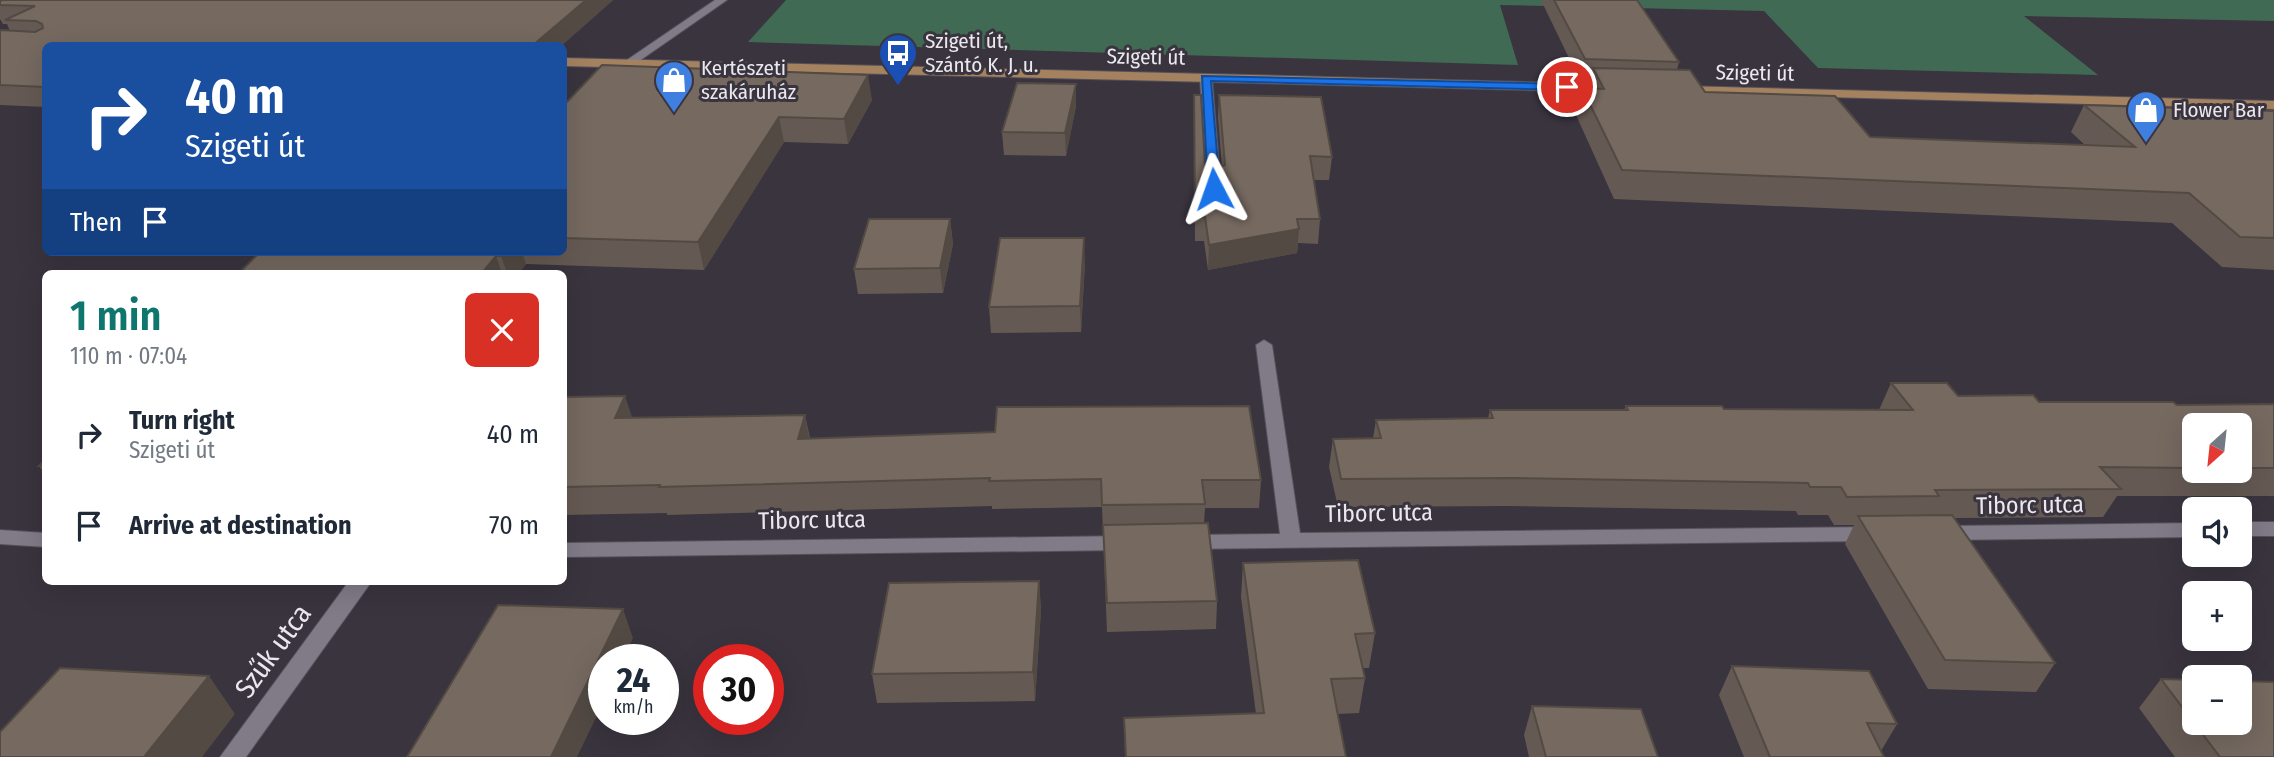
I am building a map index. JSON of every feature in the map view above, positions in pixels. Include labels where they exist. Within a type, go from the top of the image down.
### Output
[{"type":"street","points":[[628,64],[722,0]]},
{"type":"street","name":"Szigeti út","points":[[567,62],[1623,89]]},
{"type":"street","points":[[1206,78],[1214,189]]},
{"type":"street","name":"Szigeti út","points":[[1665,90],[2274,105]]},
{"type":"street","points":[[1264,345],[1291,540]]},
{"type":"street","points":[[2252,529],[2274,529]]},
{"type":"street","name":"Tiborc utca","points":[[1916,533],[2182,530]]},
{"type":"street","name":"Tiborc utca","points":[[567,550],[1889,533]]},
{"type":"street","points":[[0,537],[42,540]]},
{"type":"street","name":"Szűk utca","points":[[232,757],[358,585]]},
{"type":"green space","points":[[786,0],[2274,0],[2274,21],[2024,16],[2098,75],[1818,68],[1764,11],[1500,5],[1518,65],[748,42]]},
{"type":"building","points":[[586,0],[537,42],[42,42],[42,87],[0,85],[0,30],[35,32],[43,28],[42,24],[36,21],[5,20],[35,6],[0,5],[0,1]]},
{"type":"building","points":[[1554,0],[1637,0],[1679,62],[1585,59]]},
{"type":"building","points":[[602,65],[868,75],[844,119],[779,117],[698,242],[567,238],[567,102]]},
{"type":"building","points":[[1593,68],[1690,70],[1705,92],[1835,96],[1870,137],[2135,147],[2084,105],[2274,111],[2274,238],[2240,237],[2189,193],[1622,170],[1582,88],[1604,89]]},
{"type":"building","points":[[1017,83],[1076,84],[1065,133],[1002,132]]},
{"type":"building","points":[[1194,95],[1201,95],[1205,165],[1214,171],[1225,165],[1219,95],[1321,97],[1332,157],[1310,156],[1320,219],[1297,219],[1299,229],[1209,245],[1205,217],[1195,217]]},
{"type":"building","points":[[869,219],[950,219],[940,268],[854,269]]},
{"type":"building","points":[[1000,238],[1084,238],[1080,306],[989,307]]},
{"type":"building","points":[[256,256],[496,256],[484,270],[242,270]]},
{"type":"building","points":[[1891,383],[1947,383],[1958,396],[2033,395],[2039,402],[2274,404],[2274,468],[2252,468],[2252,413],[2182,413],[2182,468],[2100,467],[2121,489],[1935,490],[1939,496],[1847,497],[1841,487],[1810,487],[1808,483],[1514,478],[1341,479],[1333,439],[1381,438],[1376,420],[1493,418],[1490,410],[1628,410],[1626,406],[1722,406],[1724,409],[1913,410]]},
{"type":"building","points":[[625,396],[615,418],[805,415],[798,439],[995,432],[997,407],[1249,406],[1261,480],[1202,480],[1205,504],[1102,505],[1101,479],[989,481],[990,478],[567,487],[567,397]]},
{"type":"building","points":[[1952,515],[2055,663],[1945,660],[1858,516]]},
{"type":"building","points":[[1208,523],[1217,601],[1107,603],[1103,525]]},
{"type":"building","points":[[1358,560],[1375,633],[1355,634],[1365,678],[1331,679],[1346,757],[1126,757],[1124,718],[1264,713],[1243,563]]},
{"type":"building","points":[[1039,581],[1033,672],[872,674],[889,583]]},
{"type":"building","points":[[498,605],[623,609],[606,644],[588,644],[588,681],[551,757],[407,757]]},
{"type":"building","points":[[1732,666],[1869,671],[1897,724],[1867,723],[1884,757],[1770,757]]},
{"type":"building","points":[[60,668],[209,676],[144,757],[0,757],[0,732]]},
{"type":"building","points":[[2161,679],[2182,680],[2182,707]]},
{"type":"building","points":[[2252,681],[2274,682],[2274,757],[2220,757],[2203,735],[2252,735]]},
{"type":"building","points":[[1532,706],[1641,709],[1658,757],[1546,757]]},
{"type":"place","name":"Szigeti út, Szántó K. J. u.","points":[[898,87]]},
{"type":"place","name":"Kertészeti szakáruház","points":[[674,114]]},
{"type":"place","name":"Flower Bar","points":[[2146,144]]},
{"type":"route","points":[[1214,189],[1206,78],[1567,87]]}]
